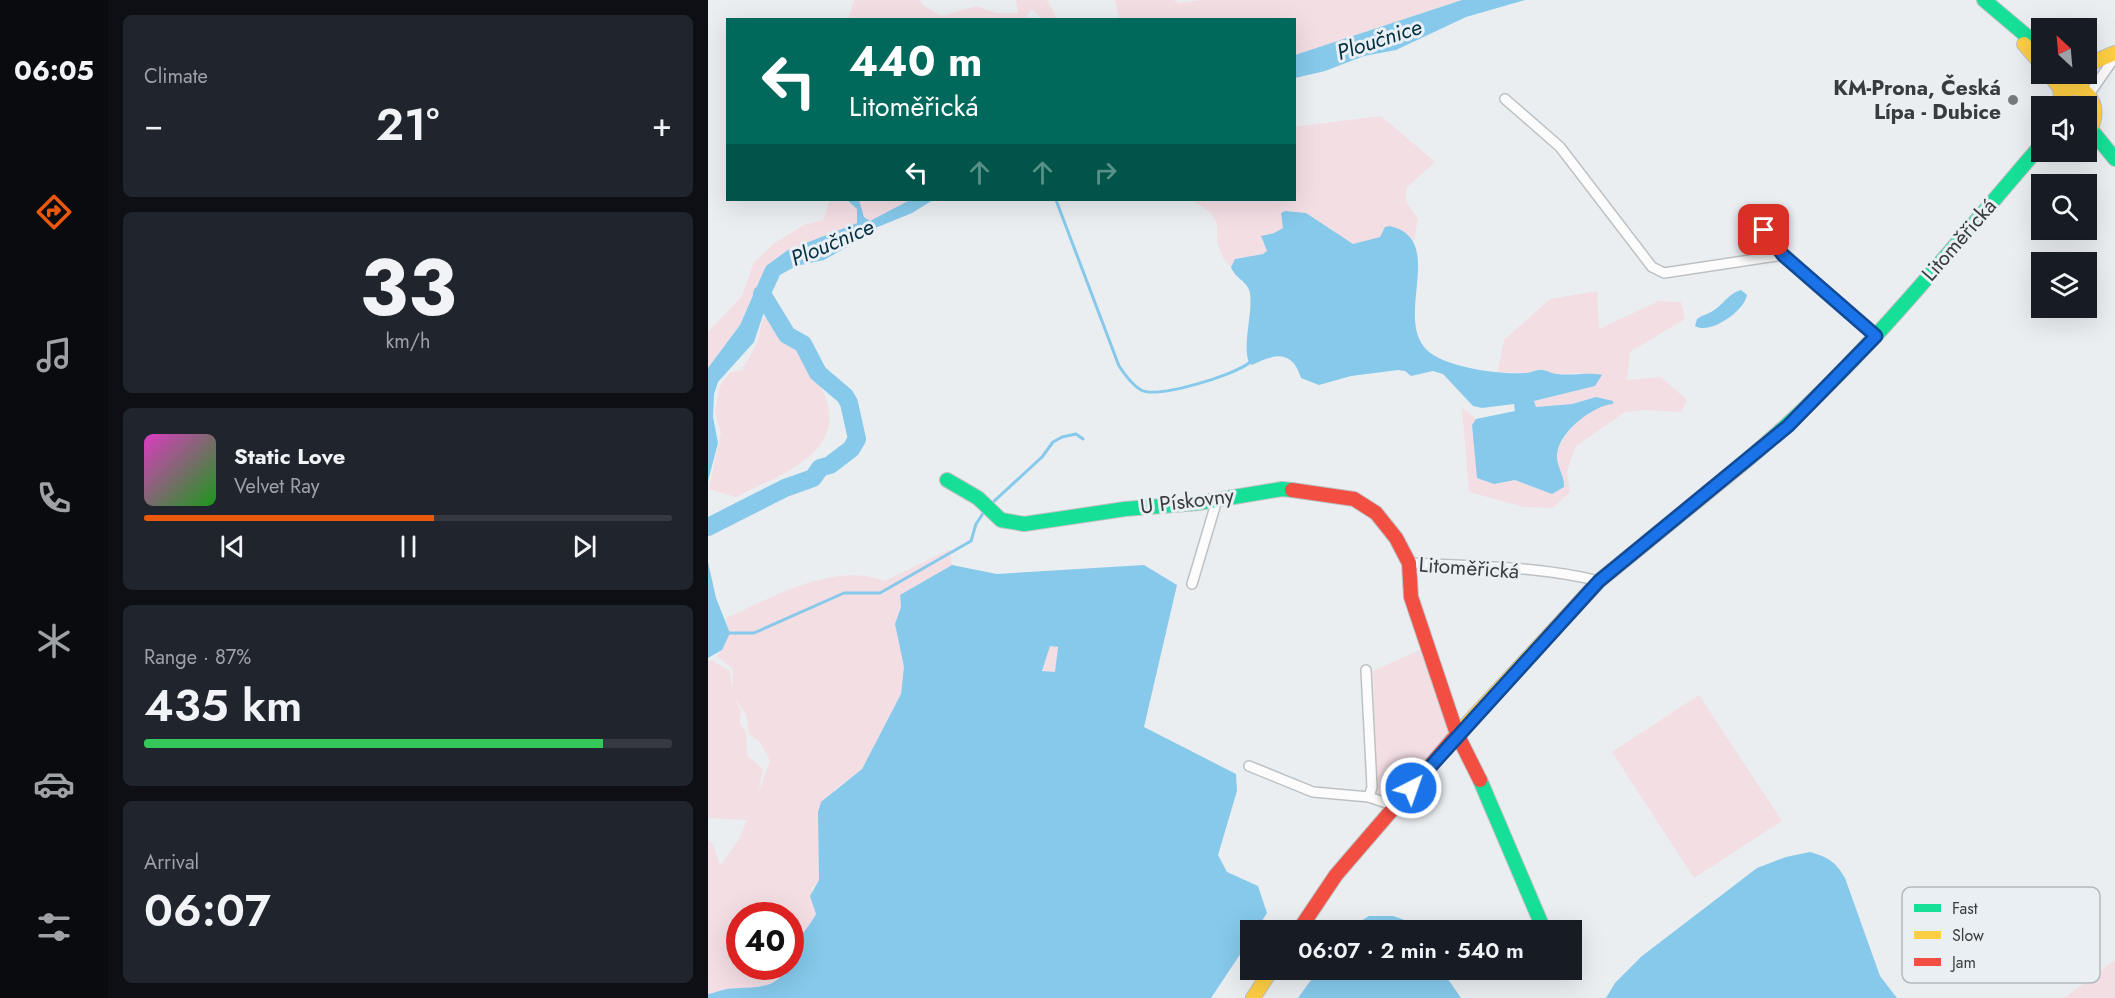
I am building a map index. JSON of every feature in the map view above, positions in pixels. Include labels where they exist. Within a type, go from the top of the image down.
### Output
[{"type":"street","points":[[1984,0],[2031,40]]},
{"type":"street","points":[[2001,16],[2031,36]]},
{"type":"street","points":[[2001,16],[2031,52]]},
{"type":"street","points":[[2097,60],[2115,53]]},
{"type":"street","points":[[2065,96],[2072,89],[2087,89],[2115,57]]},
{"type":"street","points":[[2079,84],[2100,96],[2105,111],[2101,125],[2097,128]]},
{"type":"street","points":[[1505,99],[1560,147],[1652,267],[1664,273],[1783,255]]},
{"type":"street","points":[[2097,140],[2115,159]]},
{"type":"street","name":"Litoměřická","points":[[1306,920],[1336,875],[1457,734],[1599,581],[1788,426],[1876,336],[2031,157]]},
{"type":"street","points":[[1752,211],[1783,255],[1876,336]]},
{"type":"street","name":"U Pískovny","points":[[947,480],[978,498],[1001,520],[1024,524],[1125,509],[1217,500],[1282,489],[1354,498],[1376,513],[1396,538],[1409,563]]},
{"type":"street","points":[[1192,584],[1217,500]]},
{"type":"street","name":"Litoměřická","points":[[1540,920],[1487,795],[1457,734],[1411,597],[1409,563],[1483,567],[1582,577],[1599,581]]},
{"type":"street","points":[[1366,670],[1372,787],[1369,797]]},
{"type":"street","points":[[1249,766],[1313,792],[1369,797],[1395,806]]},
{"type":"street","points":[[1253,998],[1265,980]]},
{"type":"shaded area","points":[[854,0],[920,0],[923,5],[941,16],[976,6],[996,13],[1018,13],[1016,0],[1044,0],[1048,1],[1056,18],[1040,18],[1032,9],[1027,16],[1028,18],[849,18]]},
{"type":"shaded area","points":[[1115,0],[1173,0],[1180,3],[1202,0],[1462,0],[1296,55],[1296,18],[1119,18]]},
{"type":"shaded area","points":[[1381,116],[1435,162],[1406,188],[1406,202],[1418,219],[1414,241],[1408,234],[1385,227],[1380,237],[1353,244],[1308,216],[1289,212],[1281,214],[1283,228],[1266,234],[1262,241],[1267,251],[1263,254],[1235,259],[1231,267],[1223,258],[1217,242],[1217,223],[1211,213],[1193,201],[1296,201],[1296,127]]},
{"type":"shaded area","points":[[830,201],[848,201],[857,210],[857,223],[796,247],[746,310],[740,325],[708,368],[708,332],[742,296],[754,262],[776,242],[804,225],[823,220]]},
{"type":"shaded area","points":[[859,201],[908,201],[870,222],[861,210]]},
{"type":"shaded area","points":[[1597,291],[1599,329],[1659,301],[1681,302],[1685,319],[1630,352],[1627,380],[1661,377],[1687,400],[1681,412],[1642,410],[1625,412],[1576,446],[1567,471],[1570,492],[1553,508],[1524,507],[1469,492],[1462,408],[1476,419],[1472,429],[1477,465],[1502,483],[1515,480],[1552,494],[1564,481],[1557,453],[1564,438],[1588,413],[1605,405],[1612,405],[1596,397],[1572,404],[1536,407],[1534,401],[1595,386],[1591,375],[1556,374],[1540,369],[1527,373],[1498,372],[1498,370],[1504,340],[1550,299]]},
{"type":"shaded area","points":[[763,318],[772,320],[800,355],[824,392],[829,411],[828,430],[818,448],[798,465],[736,497],[709,489],[721,433],[715,412],[719,388],[729,373],[742,370],[757,343]]},
{"type":"shaded area","points":[[950,549],[952,565],[900,595],[901,607],[895,624],[904,667],[901,694],[862,769],[835,789],[818,823],[819,880],[812,889],[816,911],[812,924],[804,935],[804,902],[726,902],[726,980],[777,980],[762,986],[725,989],[708,994],[708,840],[713,844],[720,866],[739,839],[747,820],[708,818],[708,661],[713,661],[730,671],[732,689],[733,669],[717,656],[730,633],[726,618],[804,584],[845,575],[865,576],[885,581]],"holes":[[[734,698],[746,714],[749,734],[760,742],[770,761],[758,793],[763,769],[747,755],[746,733],[740,724],[741,711]]]},
{"type":"shaded area","points":[[1049,646],[1058,647],[1055,672],[1042,672]]},
{"type":"shaded area","points":[[1422,649],[1451,732],[1393,799],[1377,793],[1373,671]]},
{"type":"shaded area","points":[[1699,695],[1782,821],[1694,878],[1612,752]]},
{"type":"shaded area","points":[[2115,960],[2115,998],[2064,998],[2084,983],[2100,983],[2100,971]]},
{"type":"water","name":"Ploučnice","points":[[1462,0],[1525,0],[1466,17],[1396,50],[1364,56],[1325,71],[1296,78],[1296,55]]},
{"type":"water","name":"Ploučnice","points":[[848,201],[859,201],[864,217],[870,221],[908,201],[931,201],[912,213],[868,231],[856,242],[824,260],[796,266],[780,275],[767,303],[754,342],[718,382],[714,394],[713,417],[718,443],[708,481],[708,368],[740,325],[766,266],[788,250],[857,223],[857,209]]},
{"type":"water","points":[[1285,211],[1306,213],[1353,244],[1380,237],[1385,227],[1390,226],[1407,234],[1416,248],[1418,265],[1415,323],[1420,340],[1432,354],[1441,359],[1464,367],[1491,372],[1526,373],[1541,370],[1555,374],[1602,375],[1595,386],[1534,401],[1536,407],[1572,404],[1596,397],[1613,401],[1613,404],[1596,409],[1578,421],[1563,437],[1557,455],[1564,487],[1552,494],[1515,480],[1494,484],[1477,478],[1472,425],[1476,419],[1515,411],[1514,404],[1482,408],[1473,406],[1443,374],[1433,371],[1411,376],[1405,371],[1398,370],[1351,376],[1319,385],[1301,378],[1293,362],[1281,356],[1268,358],[1252,365],[1249,363],[1247,347],[1250,293],[1231,267],[1235,259],[1263,254],[1267,251],[1261,236],[1283,228],[1281,213]]},
{"type":"water","points":[[1741,290],[1747,295],[1733,315],[1717,325],[1701,328],[1695,326],[1697,319]]},
{"type":"water","points":[[708,562],[716,598],[730,633],[722,650],[708,658]]},
{"type":"water","points":[[952,565],[997,574],[1144,565],[1177,585],[1144,727],[1236,774],[1237,791],[1218,855],[1227,872],[1258,886],[1267,913],[1262,920],[1240,920],[1240,954],[1211,998],[708,998],[708,994],[727,989],[762,986],[777,980],[804,980],[804,932],[816,914],[810,896],[819,880],[818,812],[821,802],[862,769],[901,694],[904,667],[895,624],[901,607],[900,595]],"holes":[[[1050,646],[1058,647],[1055,672],[1042,671]]]},
{"type":"water","points":[[1810,852],[1831,861],[1845,878],[1880,976],[1897,998],[1606,998],[1615,983],[1642,956],[1757,868],[1786,857]]},
{"type":"water","points":[[1369,916],[1393,916],[1404,920],[1362,920]]},
{"type":"water","points":[[1311,980],[1449,980],[1461,998],[1298,998]]},
{"type":"waterway","points":[[1056,201],[1119,366],[1135,385],[1141,390],[1150,392],[1179,389],[1228,374],[1249,363]]},
{"type":"waterway","points":[[708,527],[785,488],[813,478],[820,468],[830,465],[851,449],[857,439],[849,403],[845,396],[818,373],[803,344],[787,335],[762,294]]},
{"type":"waterway","points":[[991,504],[1042,457],[1053,442],[1076,434],[1083,439]]},
{"type":"waterway","points":[[728,633],[754,633],[844,593],[880,593],[971,541],[976,524],[984,512]]},
{"type":"traffic: fast","points":[[1984,0],[2031,40]]},
{"type":"traffic: fast","points":[[2097,137],[2115,159]]},
{"type":"traffic: fast","points":[[1741,465],[1783,429],[1861,351],[1935,270],[2031,157]]},
{"type":"traffic: fast","points":[[947,480],[978,498],[1001,520],[1024,524],[1125,509],[1198,503],[1282,489],[1292,490]]},
{"type":"traffic: fast","points":[[1480,780],[1540,920]]},
{"type":"traffic: slow","points":[[2024,44],[2031,52]]},
{"type":"traffic: slow","points":[[2097,60],[2115,53]]},
{"type":"traffic: slow","points":[[2057,84],[2061,96]]},
{"type":"traffic: slow","points":[[2078,84],[2082,87]]},
{"type":"traffic: slow","points":[[2063,96],[2073,87],[2089,96]]},
{"type":"traffic: slow","points":[[1453,739],[1599,581],[1741,465]]},
{"type":"traffic: slow","points":[[1253,998],[1265,980]]},
{"type":"traffic: jam","points":[[1292,490],[1354,499],[1376,513],[1396,538],[1409,563],[1411,597],[1457,734],[1480,780]]},
{"type":"traffic: jam","points":[[1306,920],[1336,875],[1453,739]]},
{"type":"place","name":"KM-Prona, Česká Lípa - Dubice","points":[[2013,100]]},
{"type":"route","points":[[1411,788],[1457,734],[1599,581],[1788,426],[1876,336],[1783,255],[1764,230]]}]
